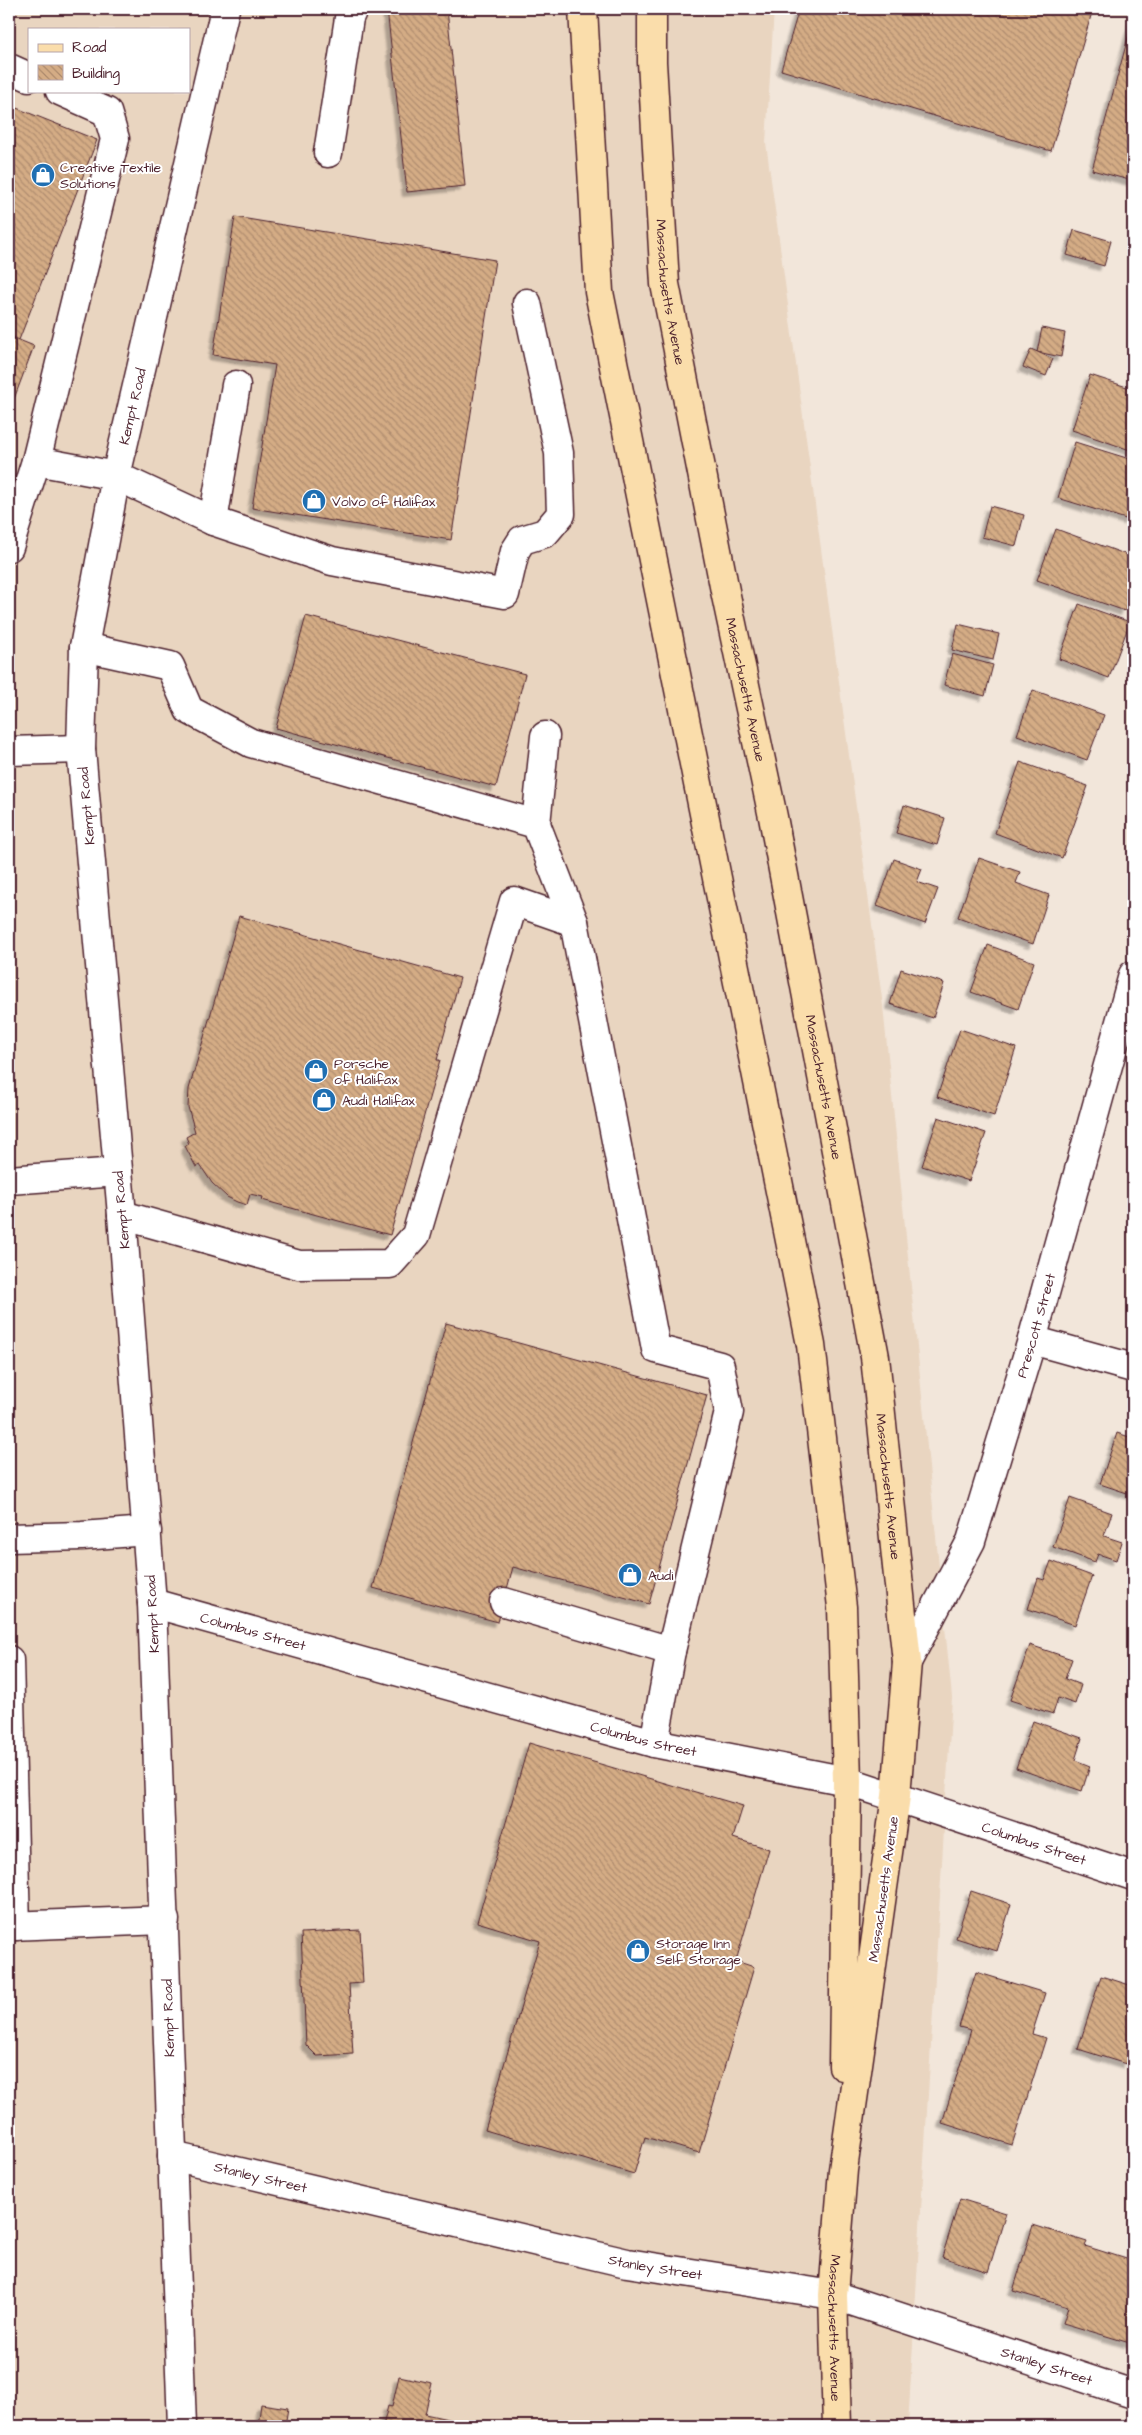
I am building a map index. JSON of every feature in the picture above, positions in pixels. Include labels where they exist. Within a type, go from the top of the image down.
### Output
[{"type":"main road","name":"Massachusetts Avenue","points":[[583,9],[599,292],[811,1345],[842,1607],[847,1781],[843,2170]]},
{"type":"main road","name":"Massachusetts Avenue","points":[[652,9],[652,62],[665,284],[725,591],[773,817],[875,1357],[907,1662],[896,1796],[843,2170],[832,2295],[837,2426]]},
{"type":"street","name":"Kempt Road","points":[[182,2426],[152,1603],[122,1215],[81,748],[84,647],[116,476],[225,9]]},
{"type":"street","points":[[328,153],[348,18],[353,9]]},
{"type":"street","points":[[9,68],[28,77]]},
{"type":"street","points":[[9,547],[36,461],[114,139],[107,112],[62,92]]},
{"type":"street","points":[[36,461],[116,476],[213,521],[332,562],[505,594],[515,551],[522,540],[545,532],[561,514],[559,453],[527,303]]},
{"type":"street","points":[[213,521],[236,385]]},
{"type":"street","points":[[84,647],[170,666],[189,710],[251,743],[536,824]]},
{"type":"street","points":[[545,736],[536,824],[574,922],[656,1350],[720,1366],[729,1412],[671,1651],[654,1743]]},
{"type":"street","points":[[9,751],[81,748]]},
{"type":"street","points":[[122,1215],[299,1265],[390,1264],[416,1235],[514,901],[574,922]]},
{"type":"street","name":"Prescott Street","points":[[907,1662],[970,1541],[1032,1340],[1133,975]]},
{"type":"street","points":[[9,1180],[118,1172]]},
{"type":"street","points":[[1032,1340],[1133,1368]]},
{"type":"street","points":[[9,1538],[82,1536],[147,1530]]},
{"type":"street","points":[[504,1602],[671,1651]]},
{"type":"street","name":"Columbus Street","points":[[152,1603],[654,1743],[847,1781],[1133,1876]]},
{"type":"street","points":[[9,1660],[12,1926],[165,1920]]},
{"type":"street","name":"Stanley Street","points":[[172,2156],[627,2263],[832,2295],[1133,2394]]},
{"type":"shaded area","points":[[9,9],[774,9],[766,143],[883,1006],[952,1697],[908,2426],[9,2426]]},
{"type":"building","points":[[387,9],[447,9],[465,186],[407,192]]},
{"type":"building","points":[[799,9],[1093,9],[1051,151],[781,70]]},
{"type":"building","points":[[1133,19],[1133,181],[1092,170]]},
{"type":"building","points":[[9,105],[97,140],[19,340],[9,336]]},
{"type":"building","points":[[235,217],[495,260],[451,540],[252,508],[275,365],[213,355]]},
{"type":"building","points":[[1074,230],[1111,241],[1104,266],[1067,255]]},
{"type":"building","points":[[1042,328],[1065,333],[1061,357],[1037,352]]},
{"type":"building","points":[[9,336],[34,346],[9,412]]},
{"type":"building","points":[[1031,349],[1053,359],[1046,376],[1023,367]]},
{"type":"building","points":[[1090,375],[1133,389],[1133,451],[1072,430]]},
{"type":"building","points":[[1075,442],[1133,460],[1133,506],[1129,520],[1058,498]]},
{"type":"building","points":[[990,506],[1024,515],[1016,546],[982,537]]},
{"type":"building","points":[[1056,529],[1133,557],[1133,587],[1125,611],[1037,580]]},
{"type":"building","points":[[1079,604],[1130,622],[1109,678],[1059,659]]},
{"type":"building","points":[[306,616],[525,674],[496,787],[276,728]]},
{"type":"building","points":[[958,624],[999,634],[993,660],[952,650]]},
{"type":"building","points":[[952,654],[993,665],[985,696],[944,685]]},
{"type":"building","points":[[1033,690],[1104,715],[1087,760],[1017,735]]},
{"type":"building","points":[[1020,762],[1088,786],[1062,858],[995,833]]},
{"type":"building","points":[[904,805],[945,818],[937,845],[896,833]]},
{"type":"building","points":[[979,858],[1020,872],[1016,883],[1049,895],[1033,944],[958,917]]},
{"type":"building","points":[[894,859],[922,869],[917,882],[938,889],[925,924],[877,906]]},
{"type":"building","name":"Porsche of Halifax","points":[[239,916],[460,978],[437,1060],[440,1060],[390,1235],[262,1200],[263,1197],[250,1194],[247,1205],[237,1202],[227,1197],[212,1183],[200,1165],[196,1167],[185,1146],[189,1144],[186,1137],[195,1132],[188,1107],[189,1089]]},
{"type":"building","points":[[988,945],[1034,962],[1018,1009],[971,992]]},
{"type":"building","points":[[901,969],[944,983],[933,1018],[890,1004]]},
{"type":"building","points":[[960,1029],[1016,1048],[994,1116],[937,1097]]},
{"type":"building","points":[[938,1117],[986,1133],[969,1181],[922,1166]]},
{"type":"building","points":[[446,1323],[707,1395],[649,1604],[513,1567],[498,1622],[373,1588]]},
{"type":"building","points":[[1117,1433],[1133,1438],[1133,1495],[1100,1484]]},
{"type":"building","points":[[1070,1498],[1112,1513],[1104,1536],[1122,1542],[1116,1560],[1098,1554],[1095,1562],[1053,1547]]},
{"type":"building","points":[[1051,1561],[1092,1576],[1075,1625],[1028,1609],[1038,1578],[1044,1580]]},
{"type":"building","points":[[1030,1645],[1072,1659],[1065,1679],[1081,1685],[1075,1704],[1058,1698],[1053,1714],[1010,1700]]},
{"type":"building","points":[[1033,1721],[1082,1738],[1075,1760],[1090,1766],[1082,1791],[1016,1768]]},
{"type":"building","name":"Storage Inn Self Storage","points":[[529,1743],[743,1806],[733,1838],[769,1849],[736,1961],[754,1967],[699,2153],[645,2137],[634,2174],[485,2130],[540,1941],[477,1922]]},
{"type":"building","points":[[971,1891],[1011,1904],[997,1951],[956,1938]]},
{"type":"building","points":[[360,1930],[363,1983],[349,1984],[353,2054],[317,2056],[306,2045],[301,1933]]},
{"type":"building","points":[[976,1972],[1045,1993],[1032,2034],[1046,2038],[1012,2145],[942,2123],[971,2030],[959,2027]]},
{"type":"building","points":[[1101,1976],[1133,1986],[1133,2040],[1126,2064],[1078,2049]]},
{"type":"building","points":[[960,2199],[1006,2213],[988,2272],[942,2257]]},
{"type":"building","points":[[1033,2225],[1087,2242],[1085,2246],[1133,2261],[1133,2344],[1063,2323],[1068,2307],[1013,2291]]},
{"type":"building","points":[[399,2376],[432,2383],[425,2414],[457,2421],[456,2426],[383,2426],[388,2406],[392,2407]]},
{"type":"building","points":[[261,2404],[288,2408],[285,2426],[258,2426]]},
{"type":"place","name":"Creative Textile Solutions","points":[[43,175]]},
{"type":"place","name":"Volvo of Halifax","points":[[314,501]]},
{"type":"place","name":"Porsche of Halifax","points":[[316,1071]]},
{"type":"place","name":"Audi Halifax","points":[[324,1100]]},
{"type":"place","name":"Audi","points":[[630,1575]]},
{"type":"place","name":"Storage Inn Self Storage","points":[[638,1951]]}]
